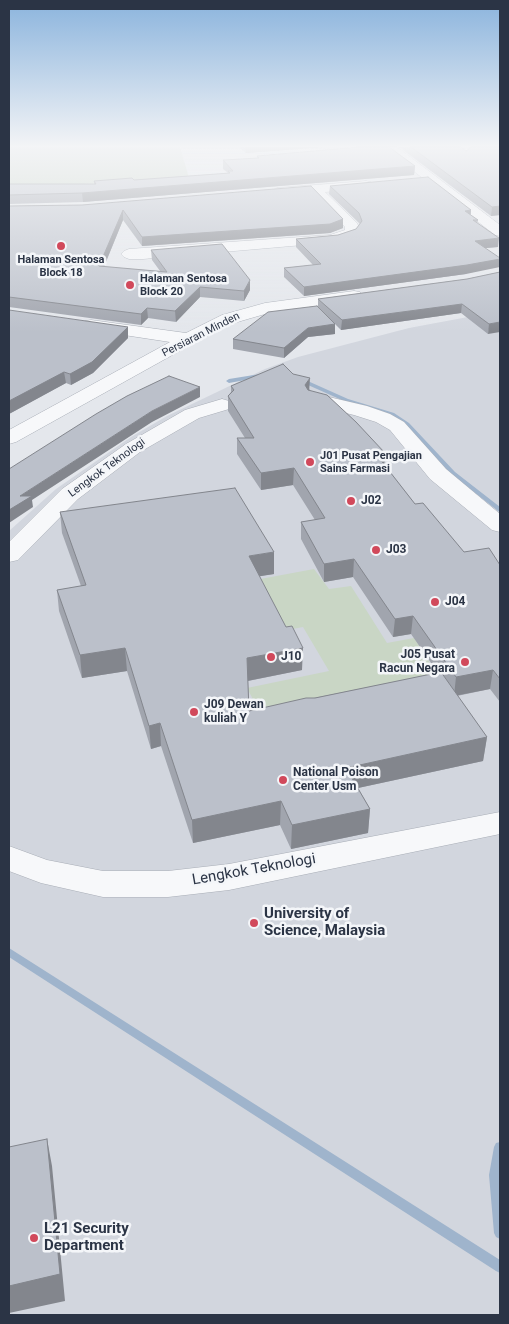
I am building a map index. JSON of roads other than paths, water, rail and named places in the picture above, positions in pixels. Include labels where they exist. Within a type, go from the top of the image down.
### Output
[{"type":"street","points":[[129,254],[332,239],[350,233],[353,230],[349,222],[335,209]]},
{"type":"street","points":[[471,209],[498,229]]},
{"type":"street","name":"Persiaran Minden","points":[[9,438],[188,339],[228,319],[283,305],[371,293]]},
{"type":"street","points":[[73,322],[188,339]]},
{"type":"street","points":[[316,400],[360,410],[383,418],[397,426],[438,474],[500,525]]},
{"type":"street","name":"Lengkok Teknologi","points":[[9,555],[70,494],[133,448],[192,414],[222,405]]},
{"type":"street","name":"Lengkok Teknologi","points":[[9,858],[41,871],[103,884],[168,884],[229,877],[496,830]]},
{"type":"waterway","points":[[229,381],[260,376]]},
{"type":"waterway","points":[[301,380],[346,400],[392,414],[407,424],[453,473],[500,510]]},
{"type":"waterway","points":[[9,952],[500,1267]]},
{"type":"waterway","points":[[500,1147],[495,1175],[500,1233]]},
{"type":"place","name":"Halaman Sentosa Block 18","points":[[61,246]]},
{"type":"place","name":"Halaman Sentosa Block 20","points":[[130,285]]},
{"type":"place","name":"J01 Pusat Pengajian Sains Farmasi","points":[[310,462]]},
{"type":"place","name":"J02","points":[[351,501]]},
{"type":"place","name":"J03","points":[[376,550]]},
{"type":"place","name":"J04","points":[[435,602]]},
{"type":"place","name":"J10","points":[[271,657]]},
{"type":"place","name":"J05 Pusat Racun Negara","points":[[465,662]]},
{"type":"place","name":"J09 Dewan kuliah Y","points":[[194,712]]},
{"type":"place","name":"National Poison Center Usm","points":[[283,780]]},
{"type":"place","name":"University of Science, Malaysia","points":[[254,923]]},
{"type":"place","name":"L21 Security Department","points":[[34,1238]]}]
